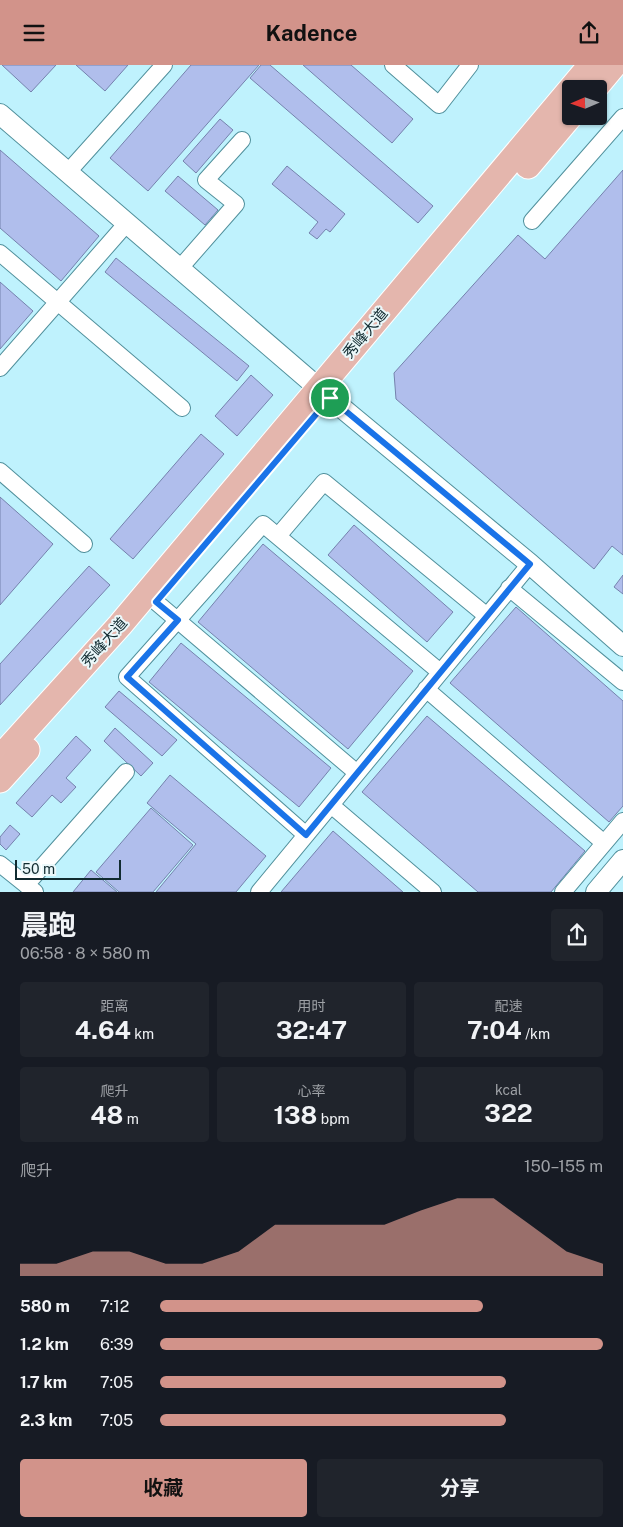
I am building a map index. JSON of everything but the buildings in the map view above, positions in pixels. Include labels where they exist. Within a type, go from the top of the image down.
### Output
[{"type":"main road","name":"秀峰大道","points":[[0,780],[156,602],[590,71],[614,65]]},
{"type":"main road","name":"秀峰大道","points":[[0,758],[562,125]]},
{"type":"street","points":[[68,172],[164,65]]},
{"type":"street","points":[[393,65],[438,105],[470,65]]},
{"type":"street","points":[[0,114],[325,393],[530,564],[623,646]]},
{"type":"street","points":[[532,221],[623,117]]},
{"type":"street","points":[[180,268],[236,204],[206,180],[242,140]]},
{"type":"street","points":[[0,368],[127,223]]},
{"type":"street","points":[[0,253],[182,408]]},
{"type":"street","points":[[0,471],[84,544]]},
{"type":"street","points":[[278,537],[324,482],[487,615]]},
{"type":"street","points":[[306,835],[127,677],[264,524],[440,672]]},
{"type":"street","points":[[259,892],[530,564]]},
{"type":"street","points":[[509,588],[623,682]]},
{"type":"street","points":[[156,602],[357,773]]},
{"type":"street","points":[[426,689],[604,843]]},
{"type":"street","points":[[3,872],[30,889],[126,772]]},
{"type":"street","points":[[331,805],[433,892]]},
{"type":"street","points":[[563,892],[623,821]]},
{"type":"street","points":[[596,892],[623,860]]},
{"type":"route","points":[[330,398],[530,564],[306,835],[127,677],[178,620],[156,602],[330,398]]}]
